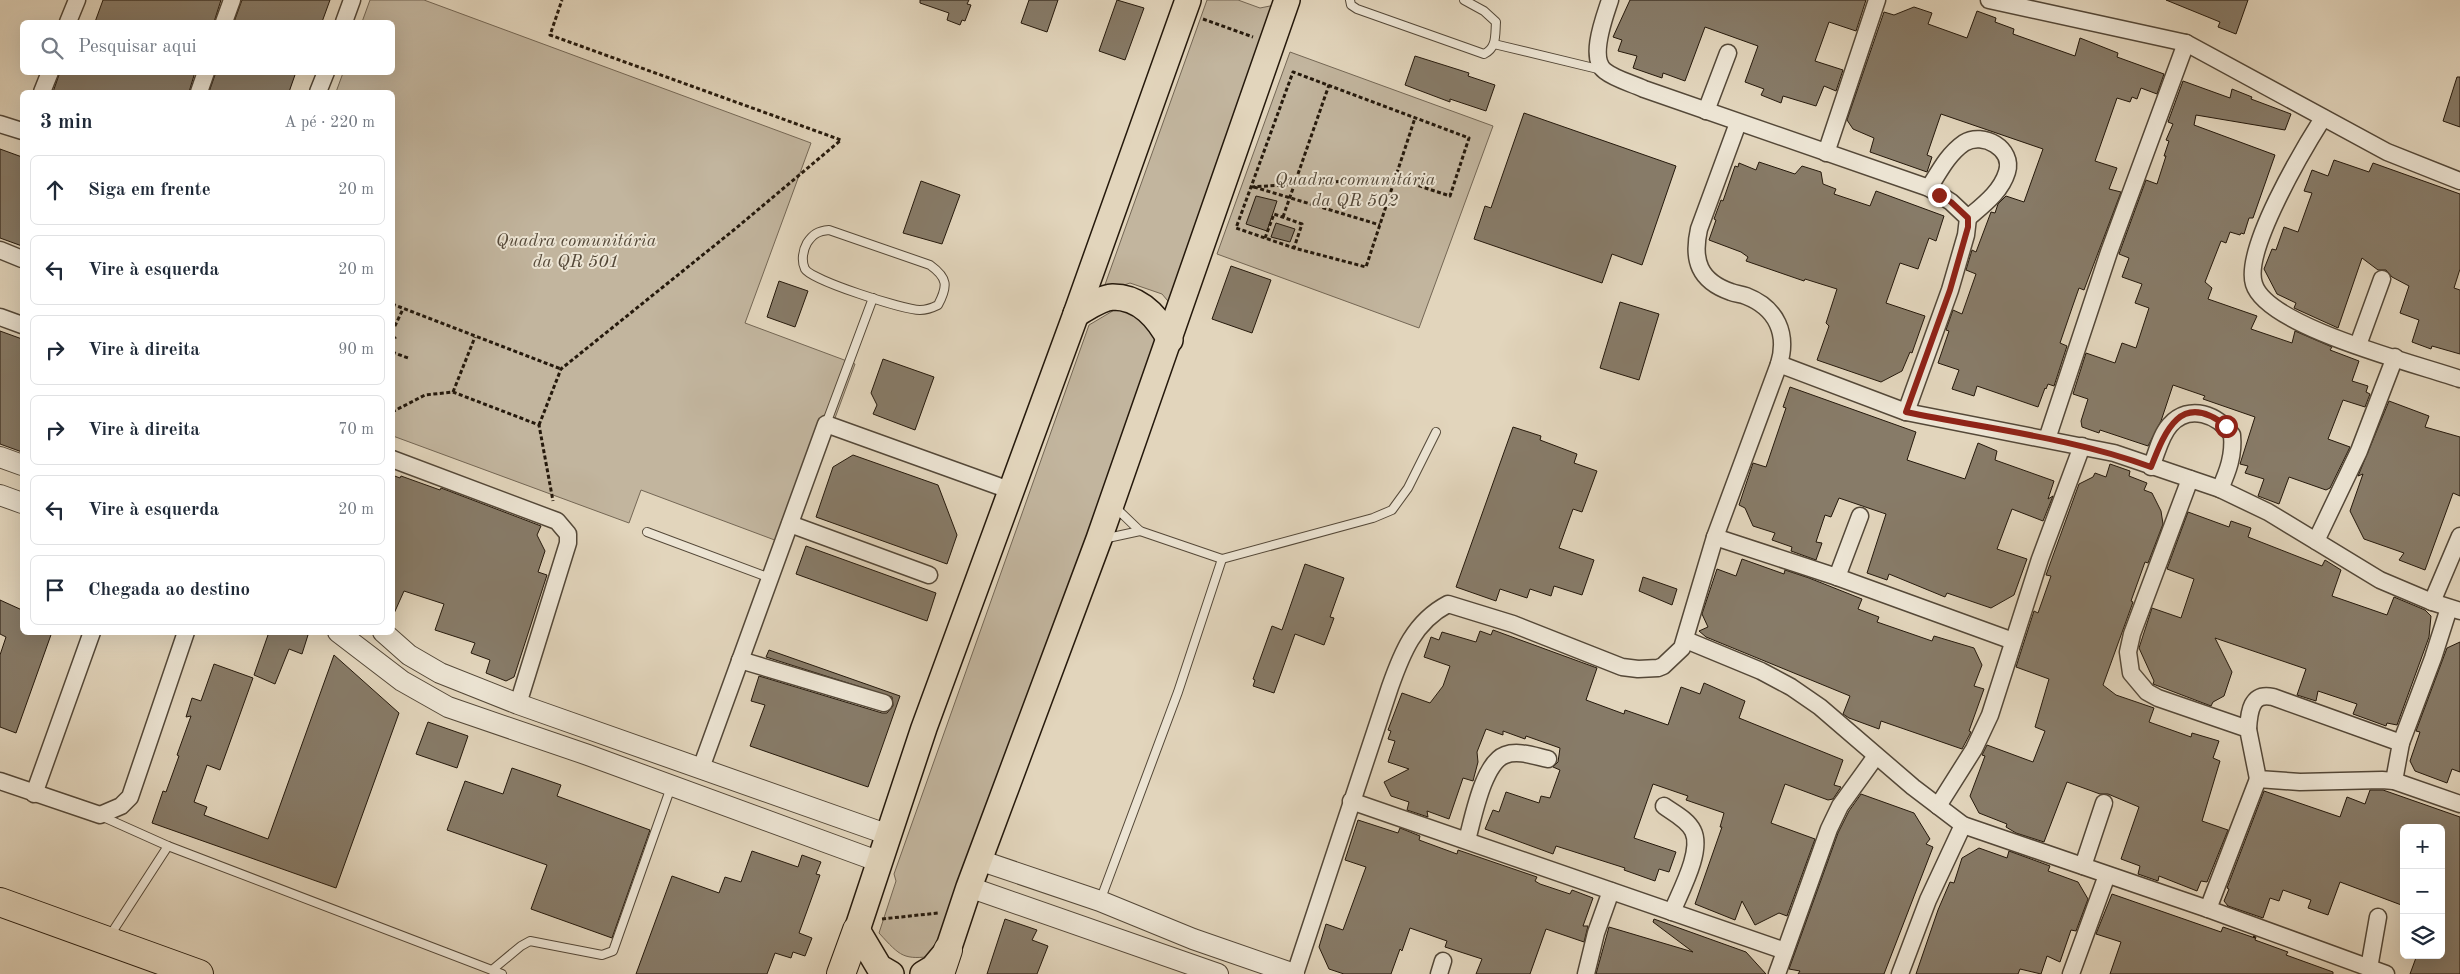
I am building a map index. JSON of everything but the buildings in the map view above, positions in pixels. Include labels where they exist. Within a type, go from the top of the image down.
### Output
[{"type":"highway","points":[[0,902],[199,974]]},
{"type":"highway","points":[[840,974],[859,922]]},
{"type":"main road","points":[[1264,0],[1272,0]]},
{"type":"main road","points":[[923,974],[944,962],[969,887],[1100,540],[1287,0]]},
{"type":"main road","points":[[891,974],[879,967],[859,922],[924,728],[1012,491],[1186,6]]},
{"type":"main road","points":[[1076,314],[1095,303],[1112,297],[1130,301],[1150,310],[1160,321],[1170,340]]},
{"type":"street","points":[[69,20],[76,0]]},
{"type":"street","points":[[225,20],[232,0]]},
{"type":"street","points":[[345,20],[352,0]]},
{"type":"street","points":[[1610,0],[1598,49],[1598,60],[1604,70],[1644,88],[1738,123],[1929,188],[1951,202],[1968,218]]},
{"type":"street","points":[[1826,153],[1877,0]]},
{"type":"street","points":[[1989,0],[2186,42],[2387,152],[2460,181]]},
{"type":"street","points":[[2047,439],[2109,252],[2186,42]]},
{"type":"street","points":[[1706,111],[1728,53]]},
{"type":"street","points":[[43,90],[49,75]]},
{"type":"street","points":[[200,90],[205,75]]},
{"type":"street","points":[[319,90],[325,75]]},
{"type":"street","points":[[2323,118],[2298,157],[2266,226],[2252,276],[2254,286],[2278,312],[2303,325],[2460,379]]},
{"type":"street","points":[[979,860],[1100,901],[1193,939],[1294,974],[1402,651],[1416,629],[1433,612],[1448,604],[1513,624],[1622,667],[1638,670],[1663,666],[1682,648],[1686,640],[1690,620],[1715,536],[1779,364],[1783,340],[1781,331],[1769,312],[1746,296],[1728,291],[1712,282],[1702,272],[1697,261],[1695,247],[1699,229],[1738,123]]},
{"type":"street","points":[[0,124],[20,130]]},
{"type":"street","points":[[1906,412],[1950,290],[1966,235],[1968,218],[2001,186],[2008,170],[2006,155],[2000,148],[1982,139],[1966,142],[1954,151],[1929,188]]},
{"type":"street","points":[[0,250],[20,258]]},
{"type":"street","points":[[2358,345],[2382,279]]},
{"type":"street","points":[[0,317],[20,324]]},
{"type":"street","points":[[2316,541],[2359,451],[2396,357]]},
{"type":"street","points":[[1779,364],[1906,412],[2114,453],[2220,489],[2268,512],[2380,580],[2432,602],[2454,609],[2433,658],[2401,743],[2394,781]]},
{"type":"street","points":[[2151,467],[2165,432],[2171,423],[2191,413],[2206,414],[2218,420],[2232,435],[2229,471],[2220,489]]},
{"type":"street","points":[[702,768],[826,424],[1012,491]]},
{"type":"street","points":[[1938,806],[1974,749],[1990,716],[2040,559],[2082,446]]},
{"type":"street","points":[[0,457],[20,464]]},
{"type":"street","points":[[395,461],[557,521],[568,534],[568,543],[518,704]]},
{"type":"street","points":[[2190,479],[2132,634],[2128,652],[2130,673],[2146,692],[2158,698],[2248,729]]},
{"type":"street","points":[[0,495],[20,502]]},
{"type":"street","points":[[1837,576],[1860,516]]},
{"type":"street","points":[[790,524],[929,575]]},
{"type":"street","points":[[1715,536],[1837,576],[2013,640]]},
{"type":"street","points":[[2432,602],[2460,536]]},
{"type":"street","points":[[34,794],[91,635]]},
{"type":"street","points":[[0,781],[100,815],[121,806],[130,797],[185,635]]},
{"type":"street","points":[[342,635],[402,681],[448,707],[588,755],[880,862]]},
{"type":"street","points":[[386,635],[409,655],[440,673],[518,704],[889,834]]},
{"type":"street","points":[[1686,640],[1761,671],[1791,687],[1820,708],[1876,756],[1963,825],[2208,909],[2348,968],[2369,968],[2386,974]]},
{"type":"street","points":[[740,660],[884,703]]},
{"type":"street","points":[[2208,909],[2258,779],[2248,729],[2251,706],[2258,698],[2267,695],[2401,743]]},
{"type":"street","points":[[588,755],[595,730]]},
{"type":"street","points":[[1467,840],[1486,778],[1495,762],[1505,755],[1516,754],[1528,754],[1548,759]]},
{"type":"street","points":[[1776,974],[1829,829],[1840,806],[1876,756]]},
{"type":"street","points":[[2258,779],[2300,782],[2364,779],[2394,781],[2460,804]]},
{"type":"street","points":[[1352,801],[1785,951]]},
{"type":"street","points":[[2083,866],[2104,803]]},
{"type":"street","points":[[1664,806],[1688,823],[1694,831],[1696,841],[1692,862],[1672,912]]},
{"type":"street","points":[[1900,974],[1928,900],[1963,825]]},
{"type":"street","points":[[2070,974],[2107,875]]},
{"type":"street","points":[[969,887],[1218,974]]},
{"type":"street","points":[[1586,974],[1596,933],[1611,891]]},
{"type":"street","points":[[2369,968],[2378,917]]},
{"type":"lane","points":[[1350,0],[1351,5],[1357,10],[1484,54],[1489,52],[1494,44],[1496,22],[1484,10],[1464,0]]},
{"type":"lane","points":[[1494,44],[1604,70]]},
{"type":"lane","points":[[829,230],[930,265],[942,274],[945,282],[938,305],[930,309],[918,310],[873,298],[814,278],[805,270],[802,260],[805,247],[812,236],[819,231],[829,230]]},
{"type":"lane","points":[[826,424],[873,298]]},
{"type":"lane","points":[[1112,503],[1140,531],[1222,559],[1373,518],[1392,510],[1408,488],[1436,432]]},
{"type":"lane","points":[[1100,540],[1140,531]]},
{"type":"lane","points":[[647,532],[770,578]]},
{"type":"lane","points":[[1100,901],[1178,692],[1222,559]]},
{"type":"lane","points":[[492,970],[530,941],[602,955],[613,951],[671,785]]},
{"type":"lane","points":[[100,815],[168,846],[502,974]]},
{"type":"lane","points":[[107,941],[168,846]]},
{"type":"path","points":[[557,521],[539,425],[560,369],[735,229],[841,140],[550,36],[562,0]]},
{"type":"path","points":[[1186,6],[1272,44]]},
{"type":"path","points":[[1251,186],[1395,178],[1450,196],[1469,138],[1293,72],[1251,186],[1236,228],[1294,248],[1366,267],[1395,178],[1415,118]]},
{"type":"path","points":[[1283,217],[1329,85]]},
{"type":"path","points":[[1251,186],[1380,225]]},
{"type":"path","points":[[1265,238],[1274,214],[1283,217],[1302,224],[1294,248]]},
{"type":"path","points":[[395,306],[560,369]]},
{"type":"path","points":[[395,325],[402,309]]},
{"type":"path","points":[[453,392],[476,337]]},
{"type":"path","points":[[395,353],[408,358]]},
{"type":"path","points":[[395,410],[426,395],[453,392],[539,425]]},
{"type":"path","points":[[859,922],[940,913],[958,920]]},
{"type":"green space","name":"Quadra comunitária da QR 501","points":[[370,0],[424,0],[811,143],[745,323],[855,364],[788,545],[641,490],[629,523],[395,437],[395,90],[337,90],[342,75],[395,75],[395,20],[363,20]]},
{"type":"green space","points":[[1207,0],[1238,0],[1260,8],[1285,3],[1178,313],[1162,294],[1130,283],[1102,293]]},
{"type":"green space","name":"Quadra comunitária da QR 502","points":[[1290,52],[1493,126],[1419,328],[1217,254]]},
{"type":"green space","points":[[1116,309],[1139,310],[1163,342],[935,956],[909,957],[898,952],[879,933],[896,881],[894,874],[1089,325]]},
{"type":"route","points":[[1939,195],[1951,202],[1968,218],[1968,227],[1950,290],[1906,412],[2114,453],[2151,467],[2165,432],[2171,423],[2180,417],[2191,413],[2206,414],[2226,426]]}]
